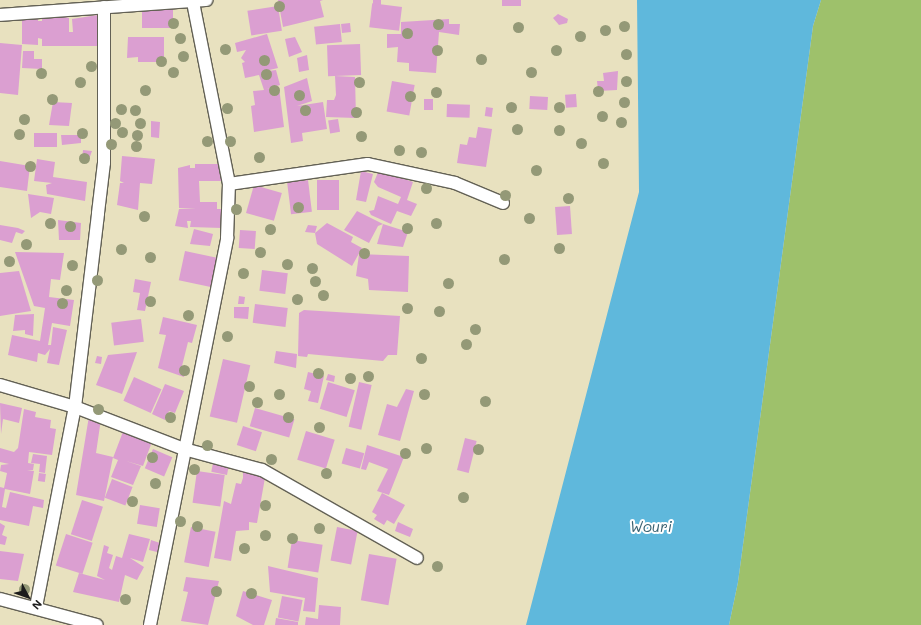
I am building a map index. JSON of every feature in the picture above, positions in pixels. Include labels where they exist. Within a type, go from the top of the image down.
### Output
[{"type":"street","points":[[0,15],[82,4],[104,7],[206,0]]},
{"type":"street","points":[[150,625],[227,238],[229,184],[193,2]]},
{"type":"street","points":[[36,607],[75,407],[104,163],[104,7]]},
{"type":"street","points":[[229,184],[368,164],[455,183],[503,203]]},
{"type":"street","points":[[0,385],[75,407],[184,449],[268,472],[417,558]]},
{"type":"street","points":[[0,599],[36,607],[97,625]]},
{"type":"green space","points":[[821,0],[921,0],[921,625],[729,625],[738,582],[813,26]]},
{"type":"water","name":"Wouri","points":[[637,0],[821,0],[813,26],[738,582],[729,625],[526,625],[639,192]]},
{"type":"building","points":[[278,0],[323,0],[320,1],[324,17],[283,27]]},
{"type":"building","points":[[373,0],[381,0],[381,7],[373,6]]},
{"type":"building","points":[[502,0],[521,0],[521,6],[502,6]]},
{"type":"building","points":[[372,3],[402,7],[399,31],[369,27]]},
{"type":"building","points":[[142,5],[173,5],[173,28],[142,28]]},
{"type":"building","points":[[278,6],[282,31],[251,36],[247,11]]},
{"type":"building","points":[[42,13],[69,18],[69,32],[73,32],[72,19],[98,15],[98,46],[42,46],[42,39],[38,38],[38,45],[22,44],[22,15],[38,14],[38,21],[42,21]]},
{"type":"building","points":[[558,14],[568,19],[567,23],[559,25],[553,18]]},
{"type":"building","points":[[449,19],[449,24],[460,24],[459,35],[439,32],[436,73],[409,71],[409,63],[397,62],[398,47],[387,48],[387,34],[401,34],[401,22]]},
{"type":"building","points":[[350,23],[351,32],[342,33],[341,24]]},
{"type":"building","points":[[340,24],[342,42],[316,45],[314,27]]},
{"type":"building","points":[[267,34],[278,68],[261,72],[276,70],[280,85],[267,89],[279,87],[284,127],[254,132],[251,106],[255,105],[253,91],[264,90],[259,75],[245,78],[242,63],[245,62],[241,58],[246,50],[237,52],[235,43]]},
{"type":"building","points":[[128,37],[164,37],[164,62],[138,62],[138,57],[127,58]]},
{"type":"building","points":[[295,37],[302,52],[289,57],[285,39]]},
{"type":"building","points":[[0,43],[22,45],[18,95],[0,93]]},
{"type":"building","points":[[360,44],[361,75],[328,76],[327,45]]},
{"type":"building","points":[[23,51],[34,51],[34,59],[42,59],[42,69],[22,68]]},
{"type":"building","points":[[307,55],[309,70],[299,72],[297,58]]},
{"type":"building","points":[[618,71],[617,90],[598,91],[597,81],[604,81],[603,73]]},
{"type":"building","points":[[335,76],[355,77],[356,118],[326,117],[327,100],[334,100],[336,95]]},
{"type":"building","points":[[307,78],[312,101],[297,106],[323,102],[327,129],[302,133],[303,141],[291,143],[284,87]]},
{"type":"building","points":[[392,81],[415,85],[409,116],[387,112]]},
{"type":"building","points":[[576,94],[577,107],[566,108],[565,95]]},
{"type":"building","points":[[530,96],[548,97],[547,110],[529,109]]},
{"type":"building","points":[[424,99],[433,99],[433,110],[424,110]]},
{"type":"building","points":[[53,102],[72,103],[69,126],[49,125]]},
{"type":"building","points":[[447,104],[470,105],[470,118],[447,117]]},
{"type":"building","points":[[486,107],[493,108],[492,117],[485,116]]},
{"type":"building","points":[[338,119],[340,132],[330,133],[328,121]]},
{"type":"building","points":[[151,121],[160,122],[159,138],[151,137]]},
{"type":"building","points":[[478,127],[492,129],[486,167],[457,163],[460,144],[467,145],[469,137],[476,138]]},
{"type":"building","points":[[34,133],[57,133],[57,147],[34,147]]},
{"type":"building","points":[[61,135],[81,135],[81,143],[62,145]]},
{"type":"building","points":[[83,150],[92,151],[88,162],[82,162]]},
{"type":"building","points":[[122,156],[155,159],[152,184],[140,183],[138,210],[117,205],[120,183],[124,183],[120,181]]},
{"type":"building","points":[[37,159],[55,162],[53,177],[87,182],[85,201],[47,194],[46,185],[52,183],[34,181]]},
{"type":"building","points":[[0,161],[30,166],[27,191],[0,187]]},
{"type":"building","points":[[195,164],[222,164],[223,181],[199,181],[200,202],[217,202],[217,209],[223,209],[222,228],[190,227],[191,221],[187,221],[188,228],[175,226],[179,209],[196,209],[179,208],[178,168],[190,165],[190,168],[195,168]]},
{"type":"building","points":[[379,170],[413,182],[407,200],[417,204],[411,216],[397,211],[391,224],[371,215],[369,211],[374,210],[378,196],[398,204],[401,197],[378,187],[374,182]]},
{"type":"building","points":[[361,171],[373,174],[366,202],[356,200]]},
{"type":"building","points":[[308,180],[312,212],[291,214],[287,183]]},
{"type":"building","points":[[317,180],[339,180],[339,210],[317,210]]},
{"type":"building","points":[[254,185],[282,193],[274,221],[246,213]]},
{"type":"building","points":[[28,194],[54,198],[51,214],[40,212],[31,218]]},
{"type":"building","points":[[570,206],[572,234],[557,235],[555,207]]},
{"type":"building","points":[[357,211],[383,224],[378,226],[369,243],[344,230]]},
{"type":"building","points":[[58,220],[81,223],[80,240],[59,240]]},
{"type":"building","points":[[327,223],[353,237],[351,242],[362,248],[352,266],[317,244],[315,233]]},
{"type":"building","points":[[383,224],[408,232],[403,247],[377,244]]},
{"type":"building","points":[[0,225],[18,228],[25,231],[22,234],[16,232],[12,243],[0,240]]},
{"type":"building","points":[[308,225],[317,226],[315,233],[305,232]]},
{"type":"building","points":[[194,229],[213,234],[210,246],[190,244]]},
{"type":"building","points":[[240,230],[256,231],[255,249],[239,248]]},
{"type":"building","points":[[185,251],[219,258],[213,288],[179,280]]},
{"type":"building","points":[[15,252],[64,253],[60,280],[51,279],[49,297],[74,300],[70,326],[52,323],[48,345],[51,345],[53,327],[67,330],[59,365],[47,363],[50,349],[45,355],[38,353],[37,362],[8,355],[12,335],[40,341],[45,308],[34,306]]},
{"type":"building","points":[[359,254],[409,256],[408,292],[369,290],[368,279],[356,276]]},
{"type":"building","points":[[262,270],[288,273],[285,294],[259,291]]},
{"type":"building","points":[[19,271],[31,311],[0,316],[0,273]]},
{"type":"building","points":[[135,279],[151,282],[145,311],[137,310],[140,293],[133,292]]},
{"type":"building","points":[[239,296],[245,297],[244,304],[238,304]]},
{"type":"building","points":[[255,304],[288,308],[285,327],[253,323]]},
{"type":"building","points":[[234,307],[249,307],[248,319],[234,318]]},
{"type":"building","points":[[304,310],[400,316],[397,355],[388,355],[383,361],[308,354],[307,357],[298,356],[299,313]]},
{"type":"building","points":[[34,314],[33,336],[25,334],[25,330],[13,331],[15,315]]},
{"type":"building","points":[[163,317],[197,325],[192,343],[188,342],[182,366],[186,366],[184,377],[158,368],[166,335],[159,334]]},
{"type":"building","points":[[141,319],[144,342],[114,345],[111,323]]},
{"type":"building","points":[[276,351],[297,354],[296,368],[274,363]]},
{"type":"building","points":[[137,352],[122,394],[96,385],[108,355]]},
{"type":"building","points":[[97,356],[102,357],[101,364],[95,363]]},
{"type":"building","points":[[223,359],[250,365],[237,423],[210,416]]},
{"type":"building","points":[[308,372],[324,376],[318,403],[308,401],[311,391],[304,389]]},
{"type":"building","points":[[328,374],[335,376],[334,382],[326,380]]},
{"type":"building","points":[[134,377],[161,389],[151,413],[123,401]]},
{"type":"building","points":[[328,382],[355,390],[347,417],[320,409]]},
{"type":"building","points":[[359,382],[372,385],[361,430],[349,427]]},
{"type":"building","points":[[165,384],[184,391],[175,413],[169,411],[165,420],[152,414]]},
{"type":"building","points":[[406,389],[414,391],[400,441],[378,435],[387,404],[397,407]]},
{"type":"building","points":[[0,403],[22,408],[19,423],[3,419],[1,434]]},
{"type":"building","points":[[255,408],[294,419],[289,438],[250,426]]},
{"type":"building","points":[[24,409],[36,412],[35,417],[51,420],[50,428],[56,429],[52,455],[29,452],[28,463],[34,464],[33,470],[27,470],[34,471],[30,494],[5,489],[2,507],[6,508],[10,492],[44,500],[43,508],[33,506],[29,526],[0,520],[0,487],[4,488],[7,473],[0,471],[1,465],[9,464],[0,462],[0,448],[14,452],[18,448]]},
{"type":"building","points":[[89,416],[101,419],[96,453],[113,457],[104,501],[76,495]]},
{"type":"building","points":[[243,426],[262,432],[256,451],[237,445]]},
{"type":"building","points":[[124,429],[153,439],[143,466],[126,461],[141,466],[133,485],[111,477],[118,460],[113,458]]},
{"type":"building","points":[[306,431],[335,440],[326,468],[297,460]]},
{"type":"building","points":[[465,438],[477,441],[469,473],[457,470]]},
{"type":"building","points":[[367,445],[404,457],[389,495],[377,491],[388,469],[369,462],[366,470],[361,469]]},
{"type":"building","points":[[346,448],[364,453],[360,469],[342,463]]},
{"type":"building","points":[[153,449],[172,457],[164,477],[145,468]]},
{"type":"building","points":[[33,454],[47,456],[45,473],[39,472],[40,464],[31,463]]},
{"type":"building","points":[[213,463],[229,466],[227,475],[211,472]]},
{"type":"building","points":[[243,467],[266,472],[257,523],[249,522],[249,530],[236,531],[231,561],[214,558],[224,501],[231,504],[236,483],[241,484],[243,478]]},
{"type":"building","points":[[197,471],[225,475],[220,507],[193,503]]},
{"type":"building","points":[[39,473],[46,474],[45,482],[38,481]]},
{"type":"building","points":[[112,479],[133,487],[125,506],[105,498]]},
{"type":"building","points":[[382,493],[405,505],[394,524],[387,520],[384,525],[374,519],[377,515],[372,512]]},
{"type":"building","points":[[82,500],[103,507],[92,541],[71,534]]},
{"type":"building","points":[[140,505],[160,508],[157,527],[137,524]]},
{"type":"building","points":[[398,522],[413,529],[410,537],[395,531]]},
{"type":"building","points":[[0,523],[5,526],[2,535],[7,537],[5,545],[0,544]]},
{"type":"building","points":[[191,527],[216,532],[209,567],[184,562]]},
{"type":"building","points":[[337,527],[358,531],[351,564],[331,560]]},
{"type":"building","points":[[66,534],[93,543],[82,574],[56,565]]},
{"type":"building","points":[[129,534],[150,539],[143,562],[130,558],[144,567],[137,580],[125,575],[119,602],[73,592],[79,573],[105,580],[97,576],[104,545],[109,547],[107,553],[113,555],[109,568],[112,570],[116,556],[122,558]]},
{"type":"building","points":[[151,540],[160,543],[157,552],[149,550]]},
{"type":"building","points":[[292,540],[323,545],[318,573],[288,568]]},
{"type":"building","points":[[0,551],[24,554],[18,581],[0,579]]},
{"type":"building","points":[[369,554],[397,559],[388,605],[361,600]]},
{"type":"building","points":[[268,566],[318,578],[315,612],[303,611],[305,598],[270,592]]},
{"type":"building","points":[[186,577],[219,581],[208,625],[181,621],[188,592],[183,591]]},
{"type":"building","points":[[243,591],[272,600],[264,625],[253,625],[236,616]]},
{"type":"building","points":[[282,596],[303,600],[298,622],[278,618]]},
{"type":"building","points":[[319,605],[341,607],[340,625],[305,625],[306,617],[318,619]]},
{"type":"building","points":[[276,618],[298,622],[298,625],[275,625]]}]
